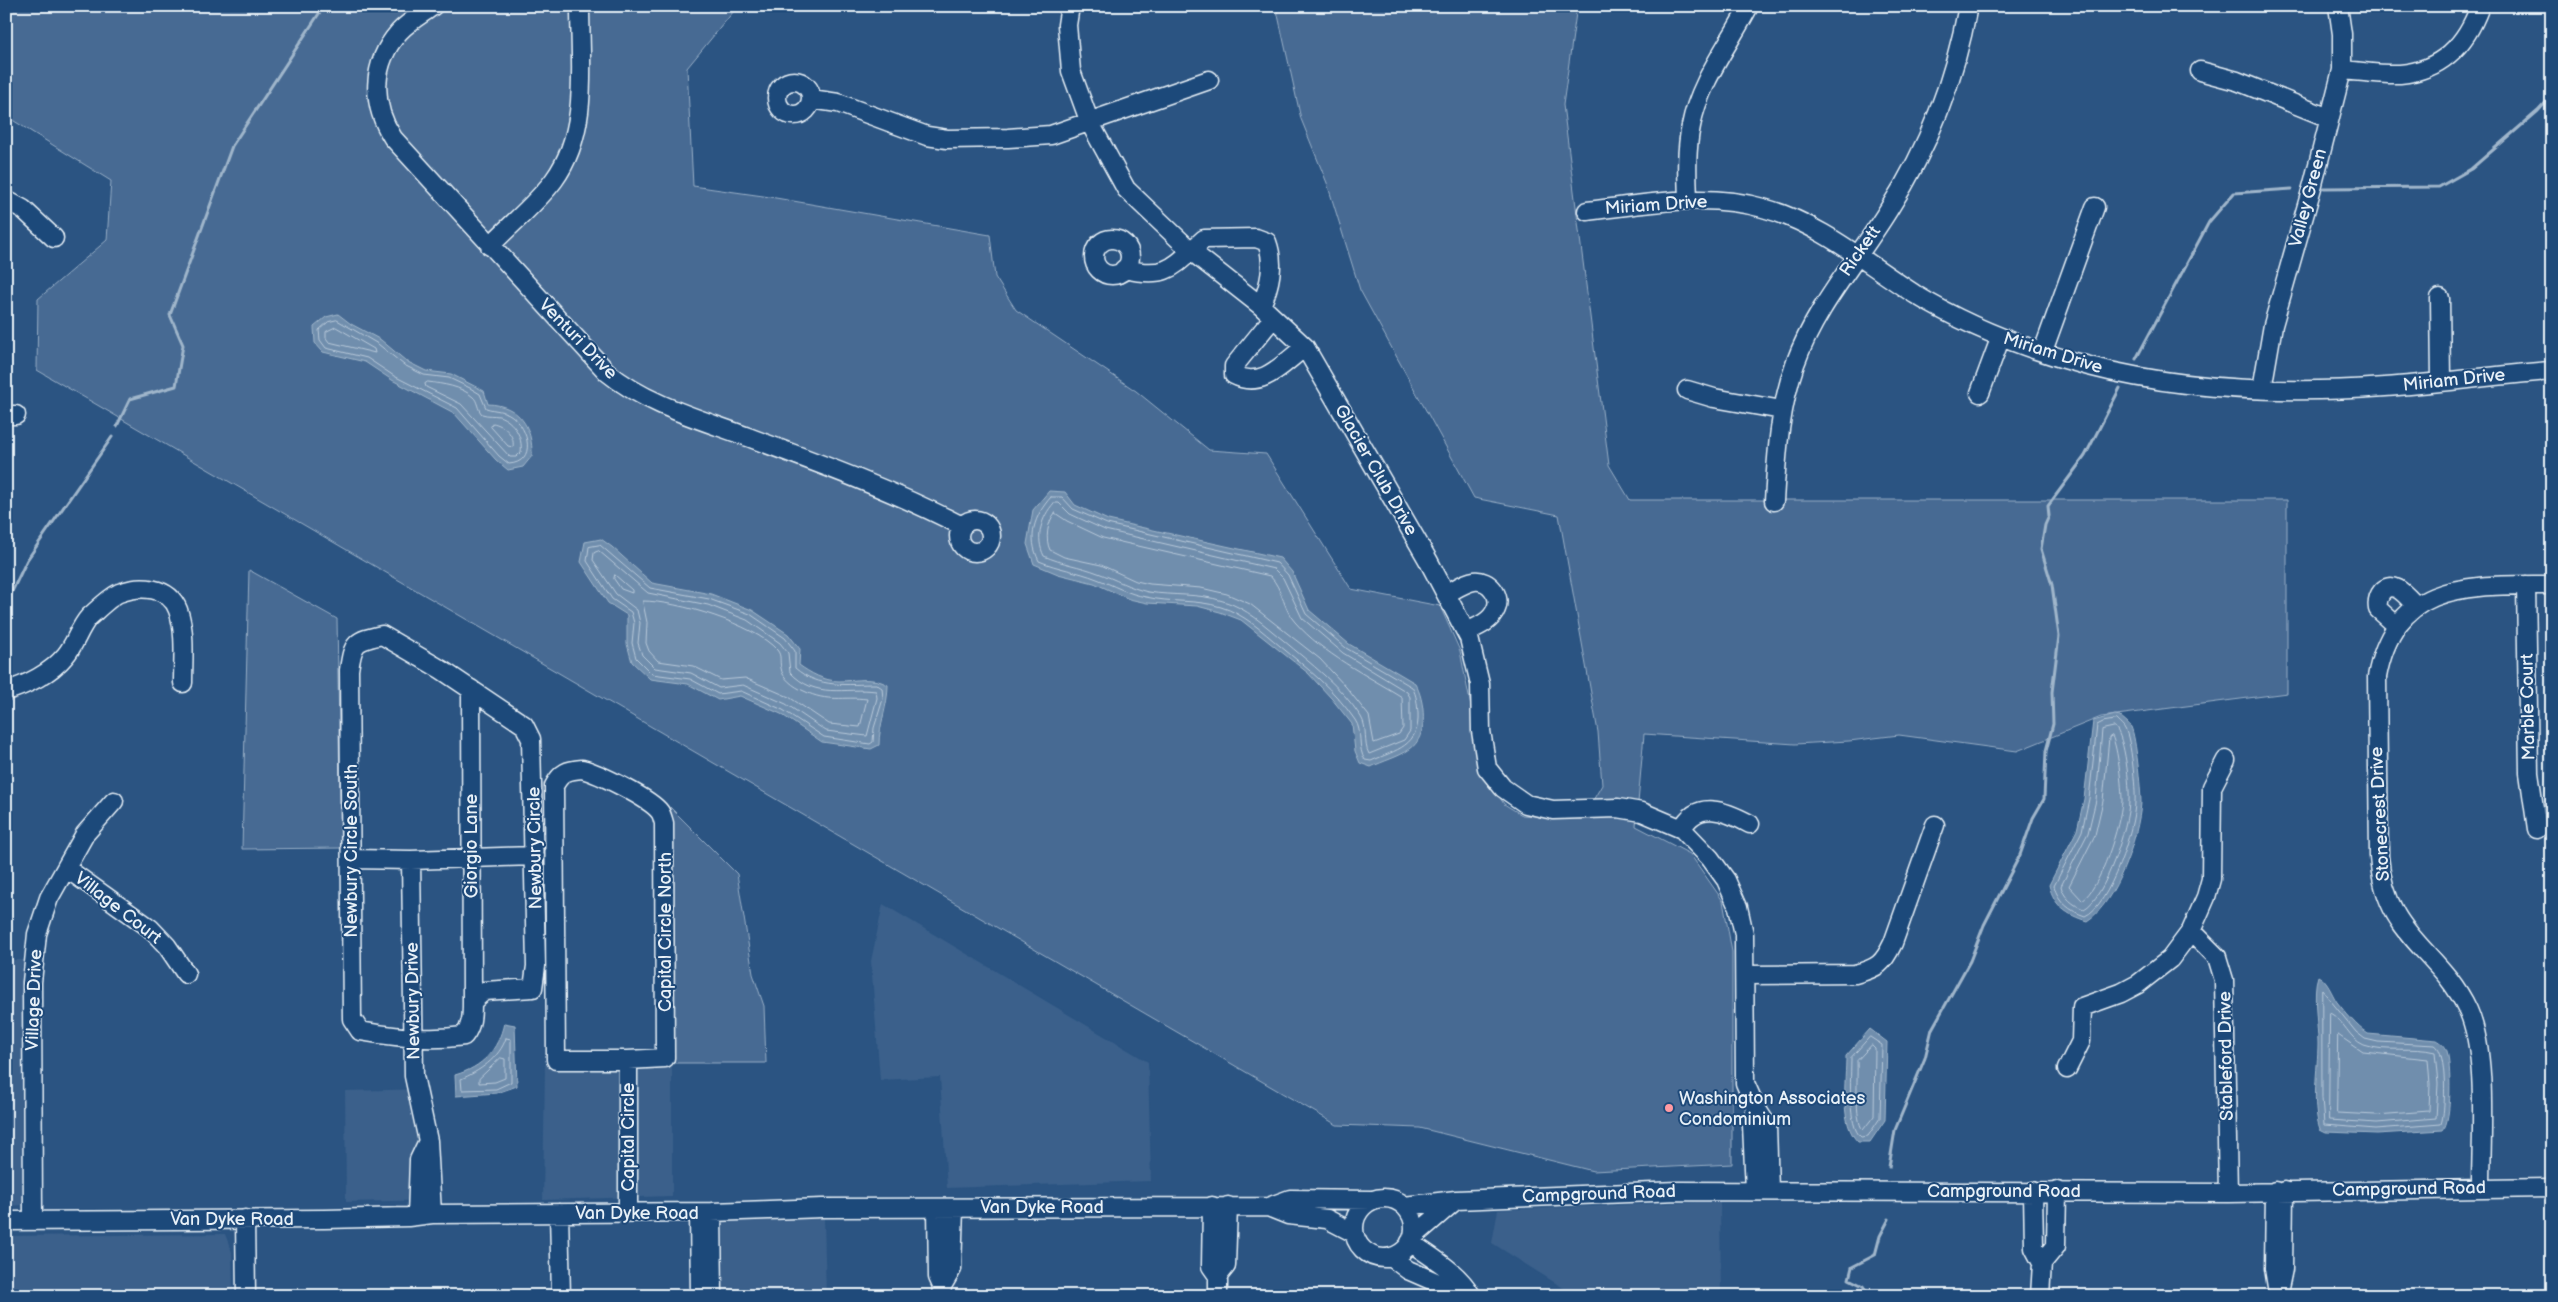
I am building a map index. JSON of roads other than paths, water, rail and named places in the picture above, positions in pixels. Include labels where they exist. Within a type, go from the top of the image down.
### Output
[{"type":"street","name":"Venturi Drive","points":[[433,6],[400,30],[383,56],[376,86],[379,112],[393,138],[607,372],[621,384],[662,405],[891,491],[962,526]]},
{"type":"street","points":[[490,246],[546,189],[572,149],[579,114],[580,6]]},
{"type":"street","name":"Glacier Club Drive","points":[[1070,6],[1067,24],[1070,71],[1090,122],[1126,189],[1191,251],[1267,312],[1305,347],[1446,594],[1466,632],[1480,684],[1481,731],[1487,768],[1503,788],[1526,804],[1553,810],[1618,808],[1642,812],[1682,829],[1710,858],[1726,880],[1738,907],[1744,934],[1745,1082],[1756,1108],[1767,1125],[1760,1153],[1762,1190]]},
{"type":"street","points":[[1688,199],[1686,167],[1691,126],[1700,96],[1713,68],[1749,6]]},
{"type":"street","name":"Rickett","points":[[1774,502],[1776,450],[1782,410],[1795,364],[1811,328],[1831,292],[1890,209],[1921,155],[1944,99],[1962,39],[1968,6]]},
{"type":"street","name":"Valley Green","points":[[2262,389],[2273,324],[2342,70],[2342,34],[2338,6]]},
{"type":"street","points":[[2342,70],[2399,74],[2423,68],[2446,58],[2460,45],[2480,6]]},
{"type":"street","points":[[2200,71],[2237,82],[2329,118]]},
{"type":"street","points":[[811,99],[838,103],[927,136],[947,139],[1051,135],[1210,80]]},
{"type":"street","name":"Miriam Drive","points":[[1587,211],[1688,199],[1732,202],[1765,208],[1804,224],[1858,256],[1918,296],[2000,339],[2088,365],[2141,377],[2219,387],[2326,390],[2552,371]]},
{"type":"street","points":[[6,200],[23,209],[54,238]]},
{"type":"street","points":[[2043,351],[2095,207]]},
{"type":"street","points":[[1124,269],[1147,274],[1161,272],[1173,267],[1204,239],[1256,238],[1267,242],[1270,252],[1271,275],[1267,312],[1234,366],[1234,375],[1244,380],[1258,380],[1269,376],[1305,347]]},
{"type":"street","points":[[2440,298],[2441,381]]},
{"type":"street","points":[[1980,393],[2000,339]]},
{"type":"street","points":[[1688,390],[1714,398],[1782,410]]},
{"type":"street","points":[[1446,594],[1473,581],[1482,581],[1491,585],[1496,596],[1497,608],[1488,621],[1466,632]]},
{"type":"street","name":"Marble Court","points":[[2526,585],[2528,773],[2537,829]]},
{"type":"street","name":"Stonecrest Drive","points":[[2481,1187],[2480,1066],[2473,1023],[2452,984],[2397,920],[2386,898],[2380,872],[2376,690],[2383,651],[2397,626],[2416,606],[2441,593],[2462,587],[2552,585]]},
{"type":"street","points":[[2397,626],[2381,614],[2378,609],[2378,596],[2381,591],[2391,587],[2397,589],[2416,606]]},
{"type":"street","points":[[6,691],[42,675],[65,656],[88,618],[118,594],[134,589],[150,589],[166,593],[178,609],[182,628],[183,683]]},
{"type":"street","name":"Newbury Circle","points":[[382,635],[472,689],[524,725],[531,739],[536,966],[533,988]]},
{"type":"street","name":"Newbury Circle South","points":[[382,635],[359,641],[353,648],[349,670],[352,1019],[360,1030],[414,1037]]},
{"type":"street","name":"Giorgio Lane","points":[[472,689],[472,1002]]},
{"type":"street","points":[[2067,1069],[2081,1041],[2082,1007],[2121,993],[2138,984],[2170,959],[2191,931],[2206,897],[2211,879],[2212,787],[2226,760]]},
{"type":"street","name":"Capital Circle North","points":[[555,990],[554,786],[558,778],[567,770],[582,769],[598,773],[660,811],[664,823],[665,1058],[628,1060]]},
{"type":"street","name":"Village Drive","points":[[33,1220],[32,982],[37,934],[49,898],[66,868],[86,834],[114,801]]},
{"type":"street","points":[[1682,829],[1688,818],[1700,811],[1730,813],[1750,824]]},
{"type":"street","points":[[1745,975],[1855,974],[1872,970],[1884,961],[1893,943],[1935,825]]},
{"type":"street","points":[[351,859],[411,860],[535,856]]},
{"type":"street","name":"Newbury Drive","points":[[411,860],[414,1076],[428,1141],[419,1160],[425,1215]]},
{"type":"street","name":"Village Court","points":[[66,868],[150,928],[167,946],[186,974]]},
{"type":"street","name":"Stableford Drive","points":[[2191,931],[2217,957],[2224,980],[2228,1193]]},
{"type":"street","points":[[414,1037],[445,1039],[464,1036],[472,1018],[472,1002],[484,991],[533,988],[555,990],[556,1060],[628,1060]]},
{"type":"street","name":"Capital Circle","points":[[628,1060],[628,1213]]},
{"type":"street","name":"Campground Road","points":[[1404,1206],[1456,1200],[1762,1190],[2228,1193],[2481,1187],[2552,1188]]},
{"type":"street","points":[[2033,1191],[2034,1248],[2042,1263],[2040,1296]]},
{"type":"street","points":[[2042,1263],[2056,1246],[2057,1191]]},
{"type":"street","points":[[2278,1294],[2274,1268],[2279,1191]]},
{"type":"street","points":[[1411,1240],[1412,1218],[1404,1206],[1390,1198],[1371,1200],[1357,1214],[1354,1233],[1357,1242],[1371,1256],[1391,1258],[1408,1270],[1469,1296]]},
{"type":"street","name":"Van Dyke Road","points":[[1268,1207],[1290,1199],[1371,1200]]},
{"type":"street","points":[[1391,1258],[1400,1254],[1411,1240],[1456,1200]]},
{"type":"street","points":[[1218,1296],[1218,1276],[1211,1266],[1220,1206]]},
{"type":"street","name":"Van Dyke Road","points":[[6,1221],[559,1213],[705,1213],[822,1208],[1220,1206],[1268,1207],[1288,1215],[1327,1219],[1354,1233]]},
{"type":"street","points":[[942,1291],[938,1277],[946,1208]]},
{"type":"street","points":[[559,1213],[561,1296]]},
{"type":"street","points":[[700,1296],[705,1213]]},
{"type":"street","points":[[705,1213],[713,1296]]},
{"type":"street","points":[[245,1219],[246,1296]]},
{"type":"street","points":[[1411,1240],[1463,1282],[1469,1296]]},
{"type":"water","points":[[338,314],[351,324],[381,340],[406,361],[426,371],[451,374],[484,391],[488,404],[499,405],[516,413],[527,427],[532,445],[532,456],[523,467],[508,470],[496,460],[454,413],[392,380],[365,362],[323,352],[315,343],[314,327],[326,317]]},
{"type":"water","points":[[1049,491],[1065,492],[1075,505],[1108,520],[1280,558],[1292,572],[1309,610],[1349,644],[1415,683],[1423,708],[1423,727],[1416,743],[1401,754],[1371,767],[1360,763],[1355,751],[1352,724],[1332,699],[1308,673],[1241,620],[1197,606],[1147,603],[1129,599],[1094,583],[1058,574],[1034,564],[1027,544],[1033,510]]},
{"type":"water","points":[[601,539],[652,583],[711,594],[752,610],[788,634],[800,649],[799,665],[813,674],[833,681],[870,680],[888,685],[879,745],[871,749],[822,742],[781,714],[740,696],[718,700],[688,684],[650,679],[632,662],[627,644],[627,615],[608,603],[581,562],[585,542]]},
{"type":"water","points":[[2115,715],[2120,716],[2131,727],[2133,733],[2141,803],[2136,833],[2124,868],[2107,900],[2098,912],[2087,921],[2073,916],[2062,909],[2054,899],[2049,885],[2077,830],[2084,799],[2093,721]]},
{"type":"water","points":[[2318,976],[2327,984],[2337,1002],[2348,1015],[2368,1034],[2437,1040],[2442,1043],[2447,1051],[2450,1080],[2448,1115],[2443,1130],[2377,1134],[2326,1132],[2320,1129],[2315,1098],[2318,1043],[2315,991]]},
{"type":"water","points":[[504,1023],[515,1025],[517,1086],[497,1093],[456,1096],[455,1075],[474,1067],[488,1056],[498,1041]]},
{"type":"water","points":[[1870,1029],[1887,1042],[1885,1120],[1870,1142],[1858,1142],[1852,1134],[1846,1113],[1846,1056]]},
{"type":"waterway","points":[[117,426],[130,399],[176,386],[183,345],[170,315],[232,146],[324,6]]},
{"type":"waterway","points":[[2324,188],[2439,187],[2471,169],[2538,111],[2552,96]]},
{"type":"waterway","points":[[2136,359],[2209,222],[2234,193],[2292,189]]},
{"type":"waterway","points":[[1889,1167],[1895,1130],[1925,1058],[1932,1029],[1970,961],[1984,925],[2020,855],[2033,818],[2044,799],[2046,751],[2053,724],[2052,692],[2059,636],[2052,585],[2041,549],[2045,525],[2049,516],[2048,506],[2085,456],[2120,388]]},
{"type":"waterway","points":[[6,604],[27,560],[112,437]]},
{"type":"waterway","points":[[1870,1296],[1863,1286],[1849,1279],[1852,1267],[1875,1255],[1880,1236],[1889,1219]]},
{"type":"place","name":"Washington Associates Condominium","points":[[1669,1108]]}]
